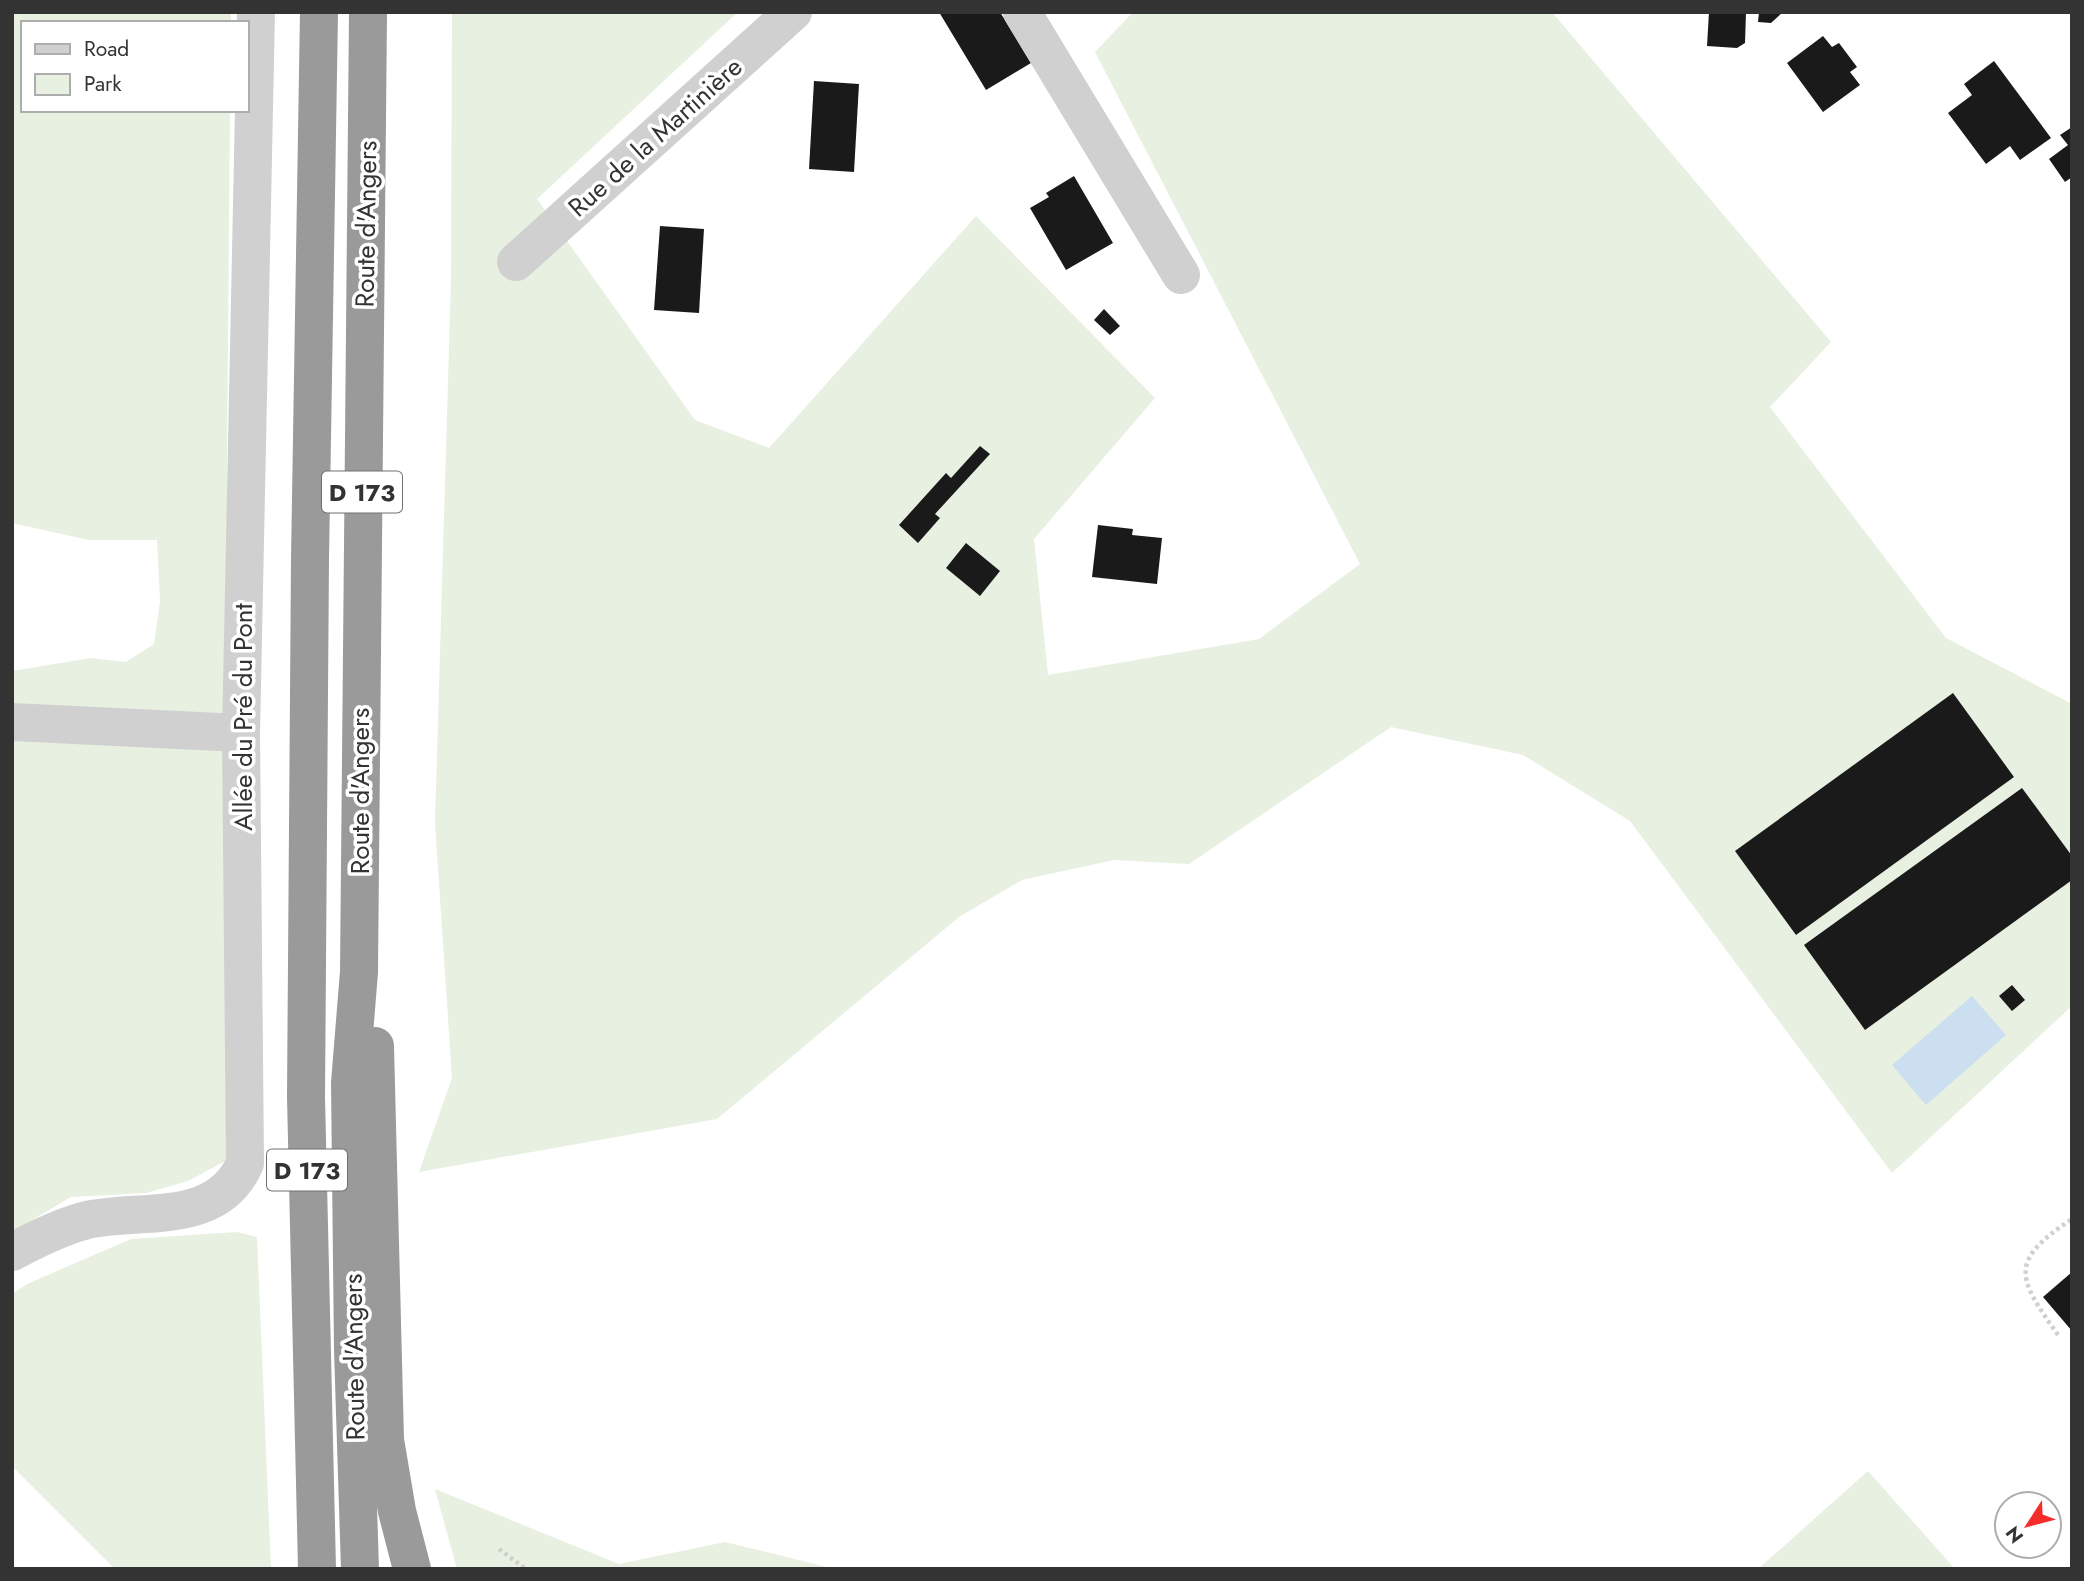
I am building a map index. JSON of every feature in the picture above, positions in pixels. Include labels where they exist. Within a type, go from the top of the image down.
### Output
[{"type":"highway","name":"Route d'Angers","points":[[317,1569],[306,1097],[310,572],[319,12]]},
{"type":"highway","name":"Route d'Angers","points":[[360,1569],[353,1350],[350,1096],[359,972],[369,12]]},
{"type":"highway","points":[[359,972],[376,1051],[385,1440],[397,1511],[412,1569]]},
{"type":"street","name":"Allée du Pré du Pont","points":[[12,1252],[59,1229],[89,1220],[179,1212],[202,1205],[239,1177],[245,1163],[241,733],[256,12]]},
{"type":"street","name":"Rue de la Martinière","points":[[516,262],[793,12]]},
{"type":"street","points":[[1021,12],[1181,275]]},
{"type":"street","points":[[12,722],[241,733]]},
{"type":"path","points":[[2058,1335],[2026,1284],[2024,1270],[2028,1259],[2051,1233],[2072,1219]]},
{"type":"path","points":[[499,1549],[526,1569]]},
{"type":"green space","points":[[12,12],[231,12],[231,21],[21,21],[21,112],[230,112],[227,454],[229,1159],[188,1181],[146,1193],[71,1197],[12,1232],[12,671],[91,658],[126,662],[154,644],[160,601],[157,540],[89,540],[12,523]]},
{"type":"green space","points":[[452,12],[738,12],[537,199],[695,420],[769,448],[976,216],[1155,398],[1034,539],[1048,675],[1259,639],[1360,564],[1095,52],[1133,12],[1552,12],[1831,342],[1770,407],[1946,638],[2072,704],[2072,1006],[1892,1173],[1630,821],[1523,755],[1391,727],[1189,864],[1114,860],[1022,880],[959,917],[717,1119],[419,1172],[452,1078],[435,823],[451,279]]},
{"type":"green space","points":[[237,1232],[257,1237],[271,1569],[115,1569],[12,1466],[12,1294],[27,1284],[131,1239]]},
{"type":"green space","points":[[1868,1471],[1955,1569],[1758,1569]]},
{"type":"green space","points":[[435,1489],[619,1564],[725,1542],[835,1569],[457,1569]]},
{"type":"water","points":[[1972,996],[2006,1035],[1926,1105],[1892,1065]]},
{"type":"building","points":[[939,12],[1000,12],[1031,63],[986,90]]},
{"type":"building","points":[[1709,12],[1746,12],[1745,43],[1737,48],[1707,46]]},
{"type":"building","points":[[1759,12],[1783,12],[1771,23],[1758,22]]},
{"type":"building","points":[[1823,36],[1832,47],[1839,43],[1857,67],[1850,72],[1860,85],[1823,112],[1787,63]]},
{"type":"building","points":[[1994,61],[2051,138],[2020,160],[2010,146],[1986,164],[1948,113],[1972,95],[1964,84]]},
{"type":"building","points":[[814,81],[859,84],[854,172],[809,169]]},
{"type":"building","points":[[2072,127],[2072,177],[2065,182],[2049,159],[2068,145],[2060,135]]},
{"type":"building","points":[[1074,176],[1113,243],[1066,270],[1030,208],[1049,197],[1046,193]]},
{"type":"building","points":[[660,226],[704,229],[699,313],[654,310]]},
{"type":"building","points":[[1104,309],[1120,326],[1110,335],[1094,320]]},
{"type":"building","points":[[980,446],[990,454],[935,514],[940,518],[918,543],[899,525],[946,473],[951,478]]},
{"type":"building","points":[[1098,525],[1133,529],[1132,535],[1162,538],[1157,584],[1092,577]]},
{"type":"building","points":[[966,543],[1000,571],[980,596],[946,568]]},
{"type":"building","points":[[1953,693],[2014,777],[1796,935],[1735,851]]},
{"type":"building","points":[[2022,788],[2072,856],[2072,880],[1865,1030],[1804,945]]},
{"type":"building","points":[[2012,985],[2025,1000],[2012,1011],[1999,996]]},
{"type":"building","points":[[2072,1272],[2072,1331],[2043,1297]]}]
